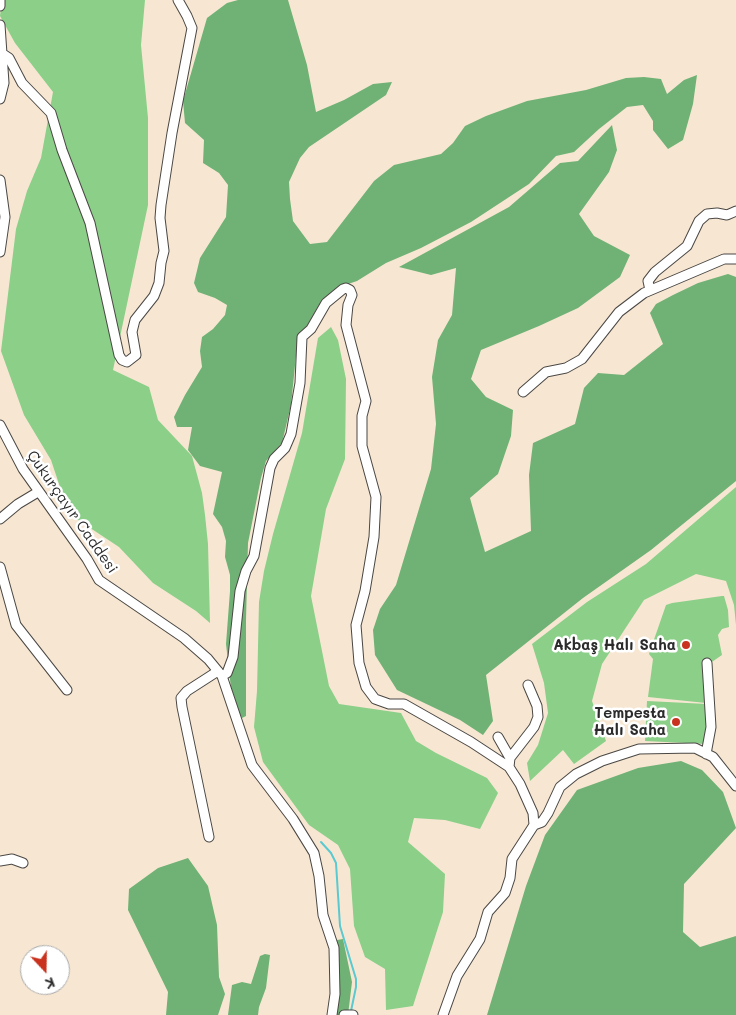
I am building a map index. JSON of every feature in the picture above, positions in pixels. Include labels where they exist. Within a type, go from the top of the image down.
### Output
[{"type":"street","points":[[0,0],[0,6]]},
{"type":"street","points":[[2,54],[9,58],[22,83],[51,113],[62,150],[90,223],[119,355],[122,360],[127,362],[136,355],[132,332],[135,320],[154,296],[159,283],[160,263],[164,251],[160,218],[161,205],[172,133],[192,28],[178,0]]},
{"type":"street","points":[[0,25],[4,83],[0,99]]},
{"type":"street","points":[[0,180],[5,217],[0,252]]},
{"type":"street","points":[[650,290],[648,282],[655,272],[687,246],[699,221],[707,214],[736,212]]},
{"type":"street","points":[[523,392],[546,372],[566,368],[582,359],[620,312],[644,293],[724,260],[736,259]]},
{"type":"street","points":[[209,838],[181,698],[187,690],[220,673],[227,673],[232,656],[240,591],[246,571],[254,556],[270,468],[274,459],[285,448],[291,434],[300,383],[302,337],[311,329],[326,302],[346,288],[350,290],[352,295],[348,305],[346,325],[366,401],[362,416],[362,446],[376,497],[374,538],[365,592],[356,625],[359,663],[366,687],[375,699],[389,704],[404,704],[509,763]]},
{"type":"street","name":"Çukurçayır Caddesi","points":[[0,425],[23,469],[87,559],[99,580],[184,638],[208,659],[220,673],[252,765],[293,819],[314,853],[319,876],[323,915],[334,948],[335,994],[332,1015]]},
{"type":"street","points":[[0,519],[18,504],[38,492]]},
{"type":"street","points":[[0,567],[16,625],[67,690]]},
{"type":"street","points":[[706,754],[711,727],[707,663]]},
{"type":"street","points":[[509,763],[534,727],[538,716],[537,706],[528,685]]},
{"type":"street","points":[[498,737],[533,813],[534,825]]},
{"type":"street","points":[[443,1015],[457,976],[480,939],[488,912],[505,893],[510,878],[512,859],[534,825],[542,822],[560,788],[576,774],[602,761],[639,749],[695,748],[712,757],[736,786]]},
{"type":"street","points":[[0,861],[12,858],[23,864]]},
{"type":"street","points":[[344,1015],[354,1015]]},
{"type":"green space","points":[[2,0],[145,0],[141,45],[148,118],[148,205],[113,370],[149,387],[158,420],[192,456],[202,493],[205,515],[208,544],[210,623],[196,611],[153,583],[119,547],[69,514],[51,460],[24,415],[1,351],[16,229],[27,191],[41,158],[53,92],[15,43],[0,16]]},
{"type":"green space","points":[[238,0],[288,0],[307,65],[316,112],[344,100],[373,84],[392,82],[386,95],[309,147],[300,158],[289,182],[290,199],[293,221],[310,244],[327,242],[374,181],[394,165],[441,154],[453,143],[465,126],[486,116],[527,101],[586,90],[626,78],[644,77],[661,79],[667,94],[684,80],[697,75],[693,104],[683,140],[668,149],[653,130],[653,121],[643,105],[627,107],[574,152],[556,156],[529,184],[471,222],[421,248],[386,263],[357,281],[339,287],[319,305],[306,328],[298,336],[291,405],[282,443],[266,461],[248,543],[246,716],[242,718],[232,697],[226,644],[230,575],[225,557],[226,541],[222,527],[213,514],[222,472],[200,466],[188,450],[192,427],[177,427],[174,417],[202,367],[200,351],[202,337],[213,329],[225,315],[227,305],[198,292],[194,283],[200,258],[226,217],[228,185],[219,173],[203,163],[204,140],[185,123],[183,101],[207,18],[227,3]]},
{"type":"green space","points":[[612,125],[617,150],[609,172],[579,214],[594,236],[630,255],[620,277],[578,308],[481,350],[471,379],[486,397],[513,410],[511,436],[498,474],[470,498],[485,552],[531,531],[529,475],[533,443],[575,424],[584,388],[598,373],[624,375],[663,344],[650,313],[656,304],[698,283],[728,274],[736,277],[736,481],[651,550],[583,598],[486,675],[493,721],[483,735],[460,720],[397,690],[375,655],[373,630],[380,609],[396,585],[431,469],[436,424],[432,377],[438,340],[452,315],[456,268],[431,275],[399,267],[509,207],[560,163],[578,161]]},
{"type":"green space","points":[[331,327],[338,340],[346,379],[345,459],[326,509],[311,596],[329,686],[339,704],[401,713],[416,741],[487,778],[498,793],[480,829],[445,820],[414,818],[408,842],[445,874],[443,912],[413,1006],[386,1010],[385,969],[365,957],[354,926],[350,869],[338,845],[309,825],[263,762],[254,727],[257,691],[259,602],[264,571],[302,433],[318,338]]},
{"type":"green space","points":[[736,487],[736,625],[734,605],[726,581],[696,574],[644,600],[602,664],[592,701],[606,741],[574,764],[563,750],[530,781],[527,763],[538,745],[548,713],[544,683],[532,644],[587,602],[646,564]]},
{"type":"green space","name":"Akbaş Halı Saha","points":[[724,596],[728,610],[729,627],[722,629],[718,635],[722,655],[706,666],[706,703],[648,697],[653,659],[649,654],[666,605]]},
{"type":"green space","name":"Tempesta Halı Saha","points":[[647,701],[707,704],[705,744],[645,741]]},
{"type":"green space","points":[[681,761],[702,770],[723,792],[736,828],[684,884],[683,932],[700,947],[736,936],[736,1015],[487,1015],[526,886],[545,835],[577,790],[638,768]]},
{"type":"green space","points":[[188,858],[208,886],[217,925],[219,977],[225,994],[218,1015],[166,1015],[168,992],[128,910],[129,889],[158,868]]},
{"type":"green space","points":[[343,939],[352,982],[348,1015],[335,1015],[338,961],[337,940]]},
{"type":"green space","points":[[270,955],[266,988],[258,1015],[228,1015],[232,985],[242,982],[251,984],[260,956]]},
{"type":"waterway","points":[[321,842],[331,853],[336,863],[340,926],[356,979],[351,1011]]},
{"type":"place","name":"Akbaş Halı Saha","points":[[686,645]]},
{"type":"place","name":"Tempesta Halı Saha","points":[[676,722]]}]
